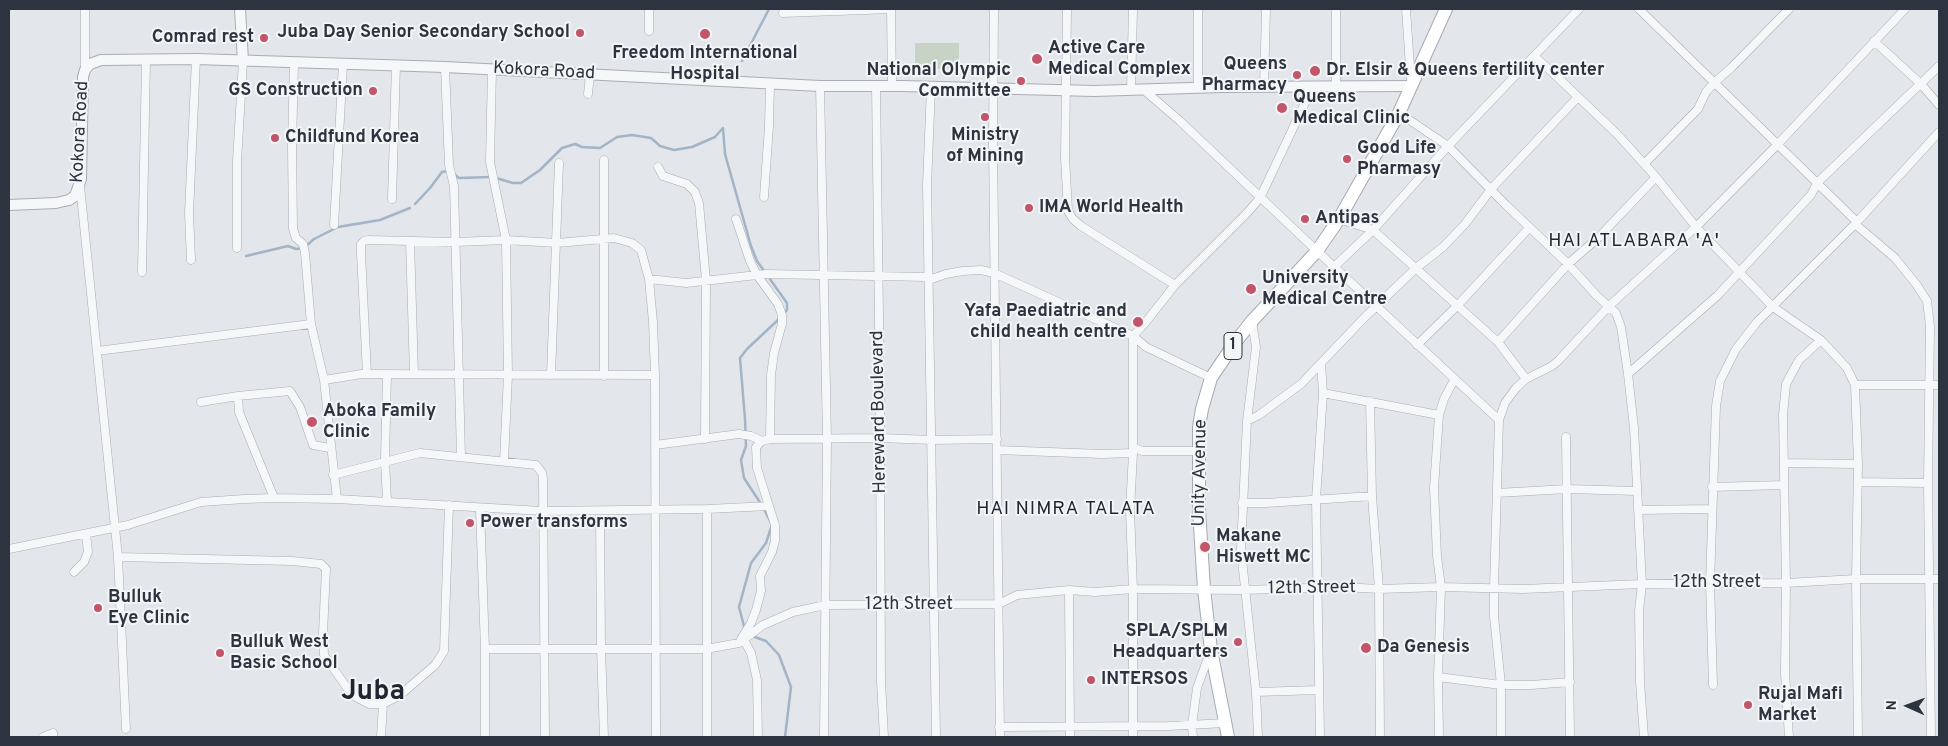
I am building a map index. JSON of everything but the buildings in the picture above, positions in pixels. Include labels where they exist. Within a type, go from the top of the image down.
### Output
[{"type":"main road","name":"Unity Avenue","points":[[1228,737],[1211,650],[1204,589],[1199,510],[1199,427],[1202,409],[1212,378],[1234,344],[1252,321],[1317,251],[1339,218],[1400,113],[1446,9]]},
{"type":"street","points":[[85,9],[85,70]]},
{"type":"street","points":[[237,248],[237,161],[243,61],[240,9]]},
{"type":"street","points":[[649,9],[649,31]]},
{"type":"street","points":[[784,12],[891,9],[892,86]]},
{"type":"street","points":[[994,9],[994,273],[1000,737]]},
{"type":"street","points":[[1067,9],[1065,157],[1068,211],[1073,219],[1175,285]]},
{"type":"street","points":[[1131,90],[1133,9]]},
{"type":"street","points":[[1198,9],[1198,88]]},
{"type":"street","points":[[1264,87],[1266,9]]},
{"type":"street","points":[[1336,9],[1336,86]]},
{"type":"street","points":[[1406,9],[1411,86]]},
{"type":"street","points":[[1334,267],[1373,230],[1448,146],[1579,9]]},
{"type":"street","points":[[1639,9],[1856,222],[1855,224],[1895,258],[1916,284],[1926,301],[1930,326],[1928,483],[1931,737]]},
{"type":"street","points":[[1644,164],[1698,109],[1706,92],[1714,83],[1789,9]]},
{"type":"street","points":[[1501,737],[1501,685],[1494,616],[1494,588],[1499,420],[1505,402],[1526,379],[1558,361],[1609,306],[1696,227],[1777,145],[1905,9]]},
{"type":"street","points":[[1874,41],[1921,84],[1939,105]]},
{"type":"street","points":[[1534,56],[1617,134],[1656,177],[1696,227],[1772,307],[1821,340],[1847,368],[1855,385],[1858,464],[1856,579],[1858,737]]},
{"type":"street","points":[[192,260],[189,213],[196,59]]},
{"type":"street","name":"Kokora Road","points":[[9,205],[62,202],[75,196],[80,185],[83,77],[85,70],[90,64],[101,60],[196,59],[396,65],[820,86],[1066,91],[1411,86]]},
{"type":"street","points":[[142,272],[146,60]]},
{"type":"street","points":[[294,62],[293,230],[296,238],[304,248],[312,324],[324,380],[337,499]]},
{"type":"street","points":[[334,225],[343,64]]},
{"type":"street","points":[[392,199],[396,65]]},
{"type":"street","points":[[1628,374],[1717,296],[1768,239],[1811,195],[1817,184],[1939,66]]},
{"type":"street","points":[[445,67],[449,165],[454,186],[461,456]]},
{"type":"street","points":[[492,69],[490,162],[506,240],[508,376],[504,460]]},
{"type":"street","points":[[588,94],[590,74]]},
{"type":"street","points":[[764,197],[770,84]]},
{"type":"street","points":[[820,86],[827,439],[824,737]]},
{"type":"street","name":"Hereward Boulevard","points":[[876,86],[880,604],[884,737]]},
{"type":"street","points":[[1132,737],[1133,589],[1130,510],[1133,450],[1133,336],[1175,285],[1248,213],[1260,198],[1313,86]]},
{"type":"street","points":[[931,88],[927,162],[936,737]]},
{"type":"street","points":[[1144,90],[1180,121],[1416,345],[1499,420]]},
{"type":"street","points":[[1247,421],[1279,402],[1280,399],[1301,384],[1415,269],[1442,247],[1465,224],[1492,188],[1578,97]]},
{"type":"street","points":[[1400,113],[1448,146],[1616,313],[1621,327],[1628,374],[1637,491],[1642,584],[1639,611],[1640,682],[1644,737]]},
{"type":"street","points":[[1713,685],[1710,583],[1712,487],[1716,406],[1720,381],[1736,349],[1757,322],[1856,222],[1939,132]]},
{"type":"street","points":[[604,160],[604,376]]},
{"type":"street","points":[[551,375],[559,163]]},
{"type":"street","points":[[658,166],[663,176],[687,184],[695,192],[699,203],[706,280],[705,439]]},
{"type":"street","points":[[1498,342],[1568,264],[1599,237],[1656,177]]},
{"type":"street","points":[[80,185],[118,556],[126,729]]},
{"type":"street","points":[[1339,218],[1373,230],[1498,342],[1526,379]]},
{"type":"street","points":[[736,219],[750,261],[757,275],[778,304],[782,315],[782,324],[774,353],[771,375],[770,439]]},
{"type":"street","points":[[1416,345],[1457,306],[1529,228]]},
{"type":"street","points":[[367,374],[361,244],[368,240],[456,242],[506,240],[557,243],[614,238],[632,242],[641,250],[649,279],[655,375],[656,737]]},
{"type":"street","points":[[410,241],[414,374]]},
{"type":"street","points":[[649,279],[686,283],[757,275],[928,278],[963,271],[981,270],[994,273],[1133,336],[1146,347],[1212,378]]},
{"type":"street","points":[[1252,321],[1256,347],[1247,421],[1240,550],[1256,692],[1258,737]]},
{"type":"street","points":[[97,351],[312,324]]},
{"type":"street","points":[[1789,737],[1785,672],[1786,583],[1783,414],[1786,384],[1800,360],[1821,340]]},
{"type":"street","points":[[1320,737],[1316,500],[1323,393],[1321,364]]},
{"type":"street","points":[[324,380],[367,374],[508,376],[655,375]]},
{"type":"street","points":[[387,374],[387,501]]},
{"type":"street","points":[[1439,737],[1438,676],[1441,587],[1437,556],[1434,488],[1439,415],[1444,399],[1454,380]]},
{"type":"street","points":[[1855,385],[1939,385]]},
{"type":"street","points":[[201,402],[290,391],[300,407],[314,445],[330,448]]},
{"type":"street","points":[[1323,393],[1439,415]]},
{"type":"street","points":[[238,396],[239,412],[274,498]]},
{"type":"street","points":[[1370,401],[1372,496],[1379,589],[1380,737]]},
{"type":"street","points":[[655,445],[746,435],[762,441]]},
{"type":"street","points":[[1566,437],[1570,737]]},
{"type":"street","points":[[758,737],[757,680],[751,653],[742,642],[756,610],[761,591],[760,576],[772,552],[775,541],[775,525],[762,487],[756,447],[762,441],[770,439],[880,438],[932,440],[996,438]]},
{"type":"street","points":[[997,450],[1102,454],[1133,450],[1199,451]]},
{"type":"street","points":[[333,475],[386,460],[420,453],[531,463],[539,468],[543,479],[545,737]]},
{"type":"street","points":[[1784,463],[1858,464]]},
{"type":"street","points":[[1858,482],[1928,483]]},
{"type":"street","points":[[1712,487],[1784,485]]},
{"type":"street","points":[[1497,493],[1566,490],[1637,491]]},
{"type":"street","points":[[1242,503],[1372,496]]},
{"type":"street","points":[[9,549],[128,525],[201,502],[274,498],[337,499],[449,505],[480,509],[542,511],[707,509],[769,506]]},
{"type":"street","points":[[118,556],[292,561],[322,564],[326,569],[324,654],[352,696],[369,704],[384,704],[398,696],[435,665],[444,651],[449,505]]},
{"type":"street","points":[[480,509],[486,737]]},
{"type":"street","points":[[707,509],[707,737]]},
{"type":"street","points":[[1638,510],[1712,509]]},
{"type":"street","points":[[600,511],[600,648],[604,737]]},
{"type":"street","points":[[74,572],[84,562],[88,552],[86,534]]},
{"type":"street","name":"12th Street","points":[[485,648],[544,650],[600,648],[706,649],[742,642],[763,625],[793,612],[825,605],[999,604],[1017,595],[1069,590],[1095,592],[1133,589],[1243,590],[1343,587],[1379,589],[1441,587],[1523,589],[1642,584],[1939,579]]},
{"type":"street","points":[[1069,590],[1070,737]]},
{"type":"street","points":[[1193,737],[1192,725],[1199,682],[1211,650]]},
{"type":"street","points":[[1438,676],[1501,685],[1570,682]]},
{"type":"street","points":[[1256,692],[1319,690]]},
{"type":"street","points":[[381,737],[384,704]]},
{"type":"street","points":[[1000,727],[1225,723]]},
{"type":"street","points":[[43,737],[53,733],[54,737]]},
{"type":"green space","points":[[915,43],[959,43],[959,69],[915,69]]},
{"type":"waterway","points":[[742,61],[769,9]]},
{"type":"waterway","points":[[723,128],[725,154],[751,246],[757,261],[787,303],[787,310],[783,315]]},
{"type":"waterway","points":[[496,178],[513,183],[521,183],[540,170],[562,148],[575,144],[582,147],[600,148],[617,137],[632,135],[651,138],[660,146],[674,150],[692,147],[715,137],[722,129]]},
{"type":"waterway","points":[[415,204],[442,172],[448,171]]},
{"type":"waterway","points":[[453,173],[459,178],[491,177]]},
{"type":"waterway","points":[[246,256],[288,246],[296,249],[304,248],[314,239],[338,227],[380,220],[410,208]]},
{"type":"waterway","points":[[745,630],[739,607],[751,563],[766,543],[772,525],[744,478],[741,460],[746,446],[740,358],[779,319]]},
{"type":"waterway","points":[[752,636],[766,641],[779,655],[791,687],[785,737]]},
{"type":"place","name":"Juba Day Senior Secondary School","points":[[580,33]]},
{"type":"place","name":"Freedom International Hospital","points":[[705,34]]},
{"type":"place","name":"Comrad rest","points":[[264,38]]},
{"type":"place","name":"Active Care Medical Complex","points":[[1037,59]]},
{"type":"place","name":"Dr. Elsir & Queens fertility center","points":[[1315,71]]},
{"type":"place","name":"Queens Pharmacy","points":[[1297,75]]},
{"type":"place","name":"National Olympic Committee","points":[[1021,81]]},
{"type":"place","name":"GS Construction","points":[[373,91]]},
{"type":"place","name":"Queens Medical Clinic","points":[[1282,108]]},
{"type":"place","name":"Ministry of Mining","points":[[985,117]]},
{"type":"place","name":"Childfund Korea","points":[[275,138]]},
{"type":"place","name":"Good Life Pharmasy","points":[[1347,159]]},
{"type":"place","name":"IMA World Health","points":[[1029,208]]},
{"type":"place","name":"Antipas","points":[[1305,219]]},
{"type":"place","name":"University Medical Centre","points":[[1251,289]]},
{"type":"place","name":"Yafa Paediatric and child health centre","points":[[1138,322]]},
{"type":"place","name":"Aboka Family Clinic","points":[[312,422]]},
{"type":"place","name":"Power transforms","points":[[470,523]]},
{"type":"place","name":"Makane Hiswett MC","points":[[1205,547]]},
{"type":"place","name":"Bulluk Eye Clinic","points":[[98,608]]},
{"type":"place","name":"SPLA/SPLM Headquarters","points":[[1238,642]]},
{"type":"place","name":"Da Genesis","points":[[1366,648]]},
{"type":"place","name":"Bulluk West Basic School","points":[[220,653]]},
{"type":"place","name":"INTERSOS","points":[[1091,680]]},
{"type":"place","name":"Rujal Mafi Market","points":[[1748,705]]},
{"type":"district","name":"HAI ATLABARA 'A'","points":[[1634,242]]},
{"type":"district","name":"HAI NIMRA TALATA","points":[[1066,510]]},
{"type":"district","name":"Juba","points":[[373,693]]}]
